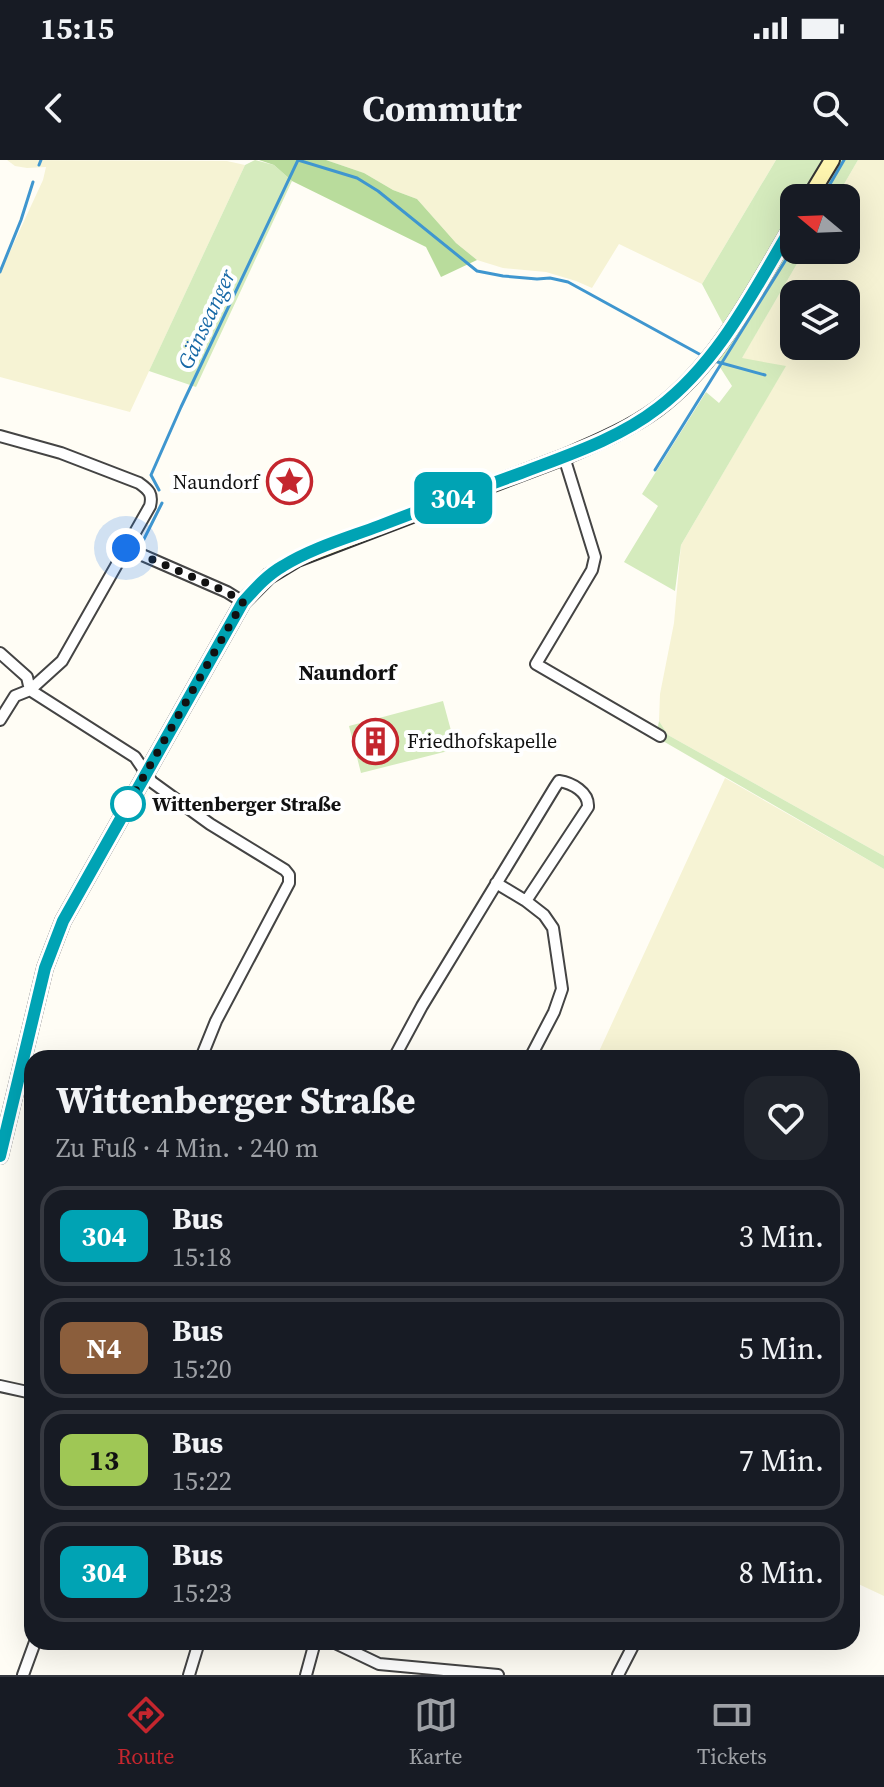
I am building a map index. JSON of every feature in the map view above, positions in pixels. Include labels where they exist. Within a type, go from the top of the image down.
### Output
[{"type":"main road","points":[[817,184],[832,160]]},
{"type":"main road","points":[[25,1050],[42,980],[63,921],[243,602],[264,580],[297,559],[564,457],[607,438],[659,408],[697,373],[735,321],[780,246]]},
{"type":"main road","points":[[0,1156],[24,1055]]},
{"type":"street","points":[[0,436],[74,458],[139,483],[149,490],[152,497],[150,506],[62,661],[30,690],[15,696],[0,720]]},
{"type":"street","points":[[564,457],[595,557],[592,570],[536,664],[660,736]]},
{"type":"street","points":[[126,548],[243,602]]},
{"type":"street","points":[[0,653],[27,677],[30,690],[135,757],[152,782],[210,824],[285,870],[290,879],[216,1021],[204,1050]]},
{"type":"street","points":[[398,1050],[555,787],[559,781],[567,782],[585,795],[588,807],[526,901]]},
{"type":"street","points":[[496,883],[544,915],[553,928],[562,989],[534,1050]]},
{"type":"street","points":[[0,1386],[24,1391]]},
{"type":"street","points":[[23,1675],[32,1650]]},
{"type":"street","points":[[189,1675],[197,1650]]},
{"type":"street","points":[[306,1675],[313,1650]]},
{"type":"street","points":[[350,1650],[379,1664],[498,1675]]},
{"type":"street","points":[[618,1675],[631,1650]]},
{"type":"shaded area","points":[[7,160],[227,161],[245,165],[130,412],[0,377],[0,273],[43,180],[46,167],[15,166]]},
{"type":"shaded area","points":[[326,160],[776,160],[702,284],[619,244],[592,288],[546,272],[503,268],[477,260],[456,243],[417,199],[393,190],[364,173]]},
{"type":"shaded area","points":[[858,160],[884,160],[884,856],[668,735],[659,721],[660,694],[674,623],[681,545],[785,367],[741,359],[780,293],[780,360],[860,360],[860,280],[787,280],[797,264],[860,264],[860,184],[844,184]]},
{"type":"shaded area","points":[[725,778],[884,869],[884,1596],[860,1585],[860,1050],[600,1050]]},
{"type":"green space","points":[[255,160],[274,165],[292,181],[196,387],[149,371],[245,165]]},
{"type":"green space","points":[[259,160],[326,160],[364,173],[393,190],[417,199],[456,243],[477,260],[441,277],[426,247],[292,181],[274,165]]},
{"type":"green space","points":[[776,160],[858,160],[844,184],[780,184],[780,264],[797,264],[788,280],[780,280],[780,293],[742,358],[786,366],[681,545],[675,591],[624,562],[658,506],[642,494],[706,392],[719,403],[732,386],[716,361],[731,339],[702,284]]},
{"type":"green space","points":[[443,701],[456,749],[361,773],[349,726]]},
{"type":"green space","points":[[659,721],[668,735],[884,856],[884,869],[656,737]]},
{"type":"waterway","points":[[39,165],[41,160]]},
{"type":"waterway","points":[[159,490],[151,475],[298,160],[357,178],[378,191],[477,271],[568,282],[701,355]]},
{"type":"waterway","points":[[830,184],[844,160]]},
{"type":"waterway","points":[[0,272],[33,182]]},
{"type":"waterway","points":[[655,470],[783,264]]},
{"type":"waterway","points":[[714,361],[765,375]]},
{"type":"waterway","name":"Gänseanger","points":[[142,543],[162,503]]},
{"type":"bus line","name":"304","points":[[24,1050],[45,968],[63,921],[243,602],[264,580],[297,559],[564,457],[607,438],[659,408],[710,357],[780,246]]},
{"type":"bus line","name":"304","points":[[0,1156],[24,1052]]},
{"type":"place","name":"Naundorf","points":[[290,482]]},
{"type":"place","name":"Friedhofskapelle","points":[[376,741]]},
{"type":"place","name":"Wittenberger Straße","points":[[128,804]]},
{"type":"district","name":"Naundorf","points":[[347,672]]},
{"type":"route","points":[[126,548],[243,602],[128,804]]}]
